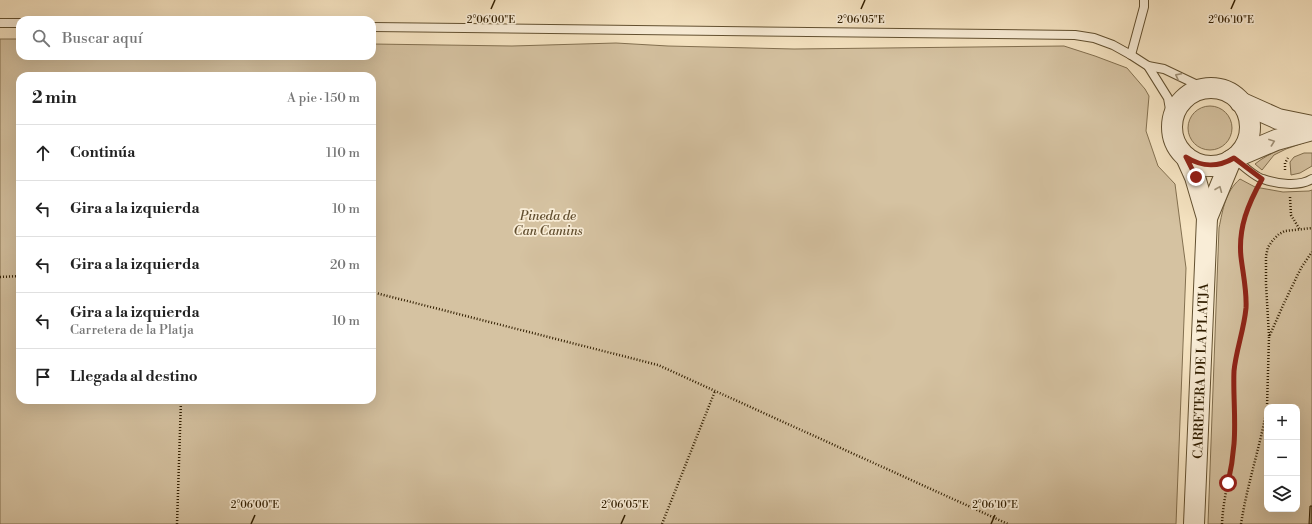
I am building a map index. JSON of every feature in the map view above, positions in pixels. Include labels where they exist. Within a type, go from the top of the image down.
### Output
[{"type":"street","points":[[1312,126],[1278,119],[1240,102],[1228,93],[1214,89],[1194,92],[1182,101],[1174,114],[1172,121],[1173,136],[1178,149],[1194,162],[1211,166],[1224,164],[1234,158],[1276,140],[1312,130]]},
{"type":"street","points":[[1234,158],[1246,144],[1249,130],[1247,115],[1240,102]]},
{"type":"street","name":"CARRETERA DE LA PLATJA","points":[[1186,157],[1196,177],[1207,218],[1194,524]]},
{"type":"street","name":"CARRETERA DE LA PLATJA","points":[[1207,218],[1234,158]]},
{"type":"lane","points":[[1132,55],[1144,6],[1144,0]]},
{"type":"lane","points":[[0,23],[16,24]]},
{"type":"lane","points":[[376,27],[1075,35],[1094,38],[1113,45],[1132,55],[1148,66],[1168,98],[1172,121]]},
{"type":"lane","points":[[1148,66],[1164,69],[1206,89]]},
{"type":"lane","points":[[1234,158],[1262,179],[1288,184],[1307,182],[1312,179]]},
{"type":"path","points":[[1290,155],[1285,163],[1290,194],[1291,215],[1300,230]]},
{"type":"path","points":[[1222,524],[1222,512],[1232,466],[1234,444],[1235,360],[1246,308],[1246,292],[1241,256],[1242,225],[1249,203],[1262,179]]},
{"type":"path","points":[[1267,404],[1269,336],[1266,302],[1266,256],[1273,240],[1278,234],[1285,231],[1312,228]]},
{"type":"path","points":[[1269,336],[1284,301],[1301,268],[1312,252]]},
{"type":"path","points":[[0,277],[16,276]]},
{"type":"path","points":[[376,293],[658,365],[1008,524]]},
{"type":"path","points":[[662,524],[715,391]]},
{"type":"path","points":[[177,524],[181,404]]},
{"type":"path","points":[[1241,524],[1251,475],[1264,425]]},
{"type":"green space","name":"Pineda de Can Camins","points":[[0,39],[16,39],[16,60],[376,60],[376,44],[512,46],[616,43],[668,46],[794,49],[1064,46],[1127,68],[1149,96],[1146,131],[1158,166],[1175,184],[1186,268],[1176,524],[0,524]]},
{"type":"green space","points":[[1210,106],[1222,110],[1228,116],[1232,128],[1228,140],[1222,146],[1210,150],[1198,146],[1192,140],[1188,128],[1192,116],[1198,110]]},
{"type":"green space","points":[[1306,142],[1274,155],[1262,170],[1255,164],[1273,153]]},
{"type":"green space","points":[[1304,153],[1312,153],[1312,166],[1300,173],[1291,175],[1290,162],[1294,157]]},
{"type":"green space","points":[[1240,179],[1255,187],[1283,192],[1312,190],[1312,524],[1208,524],[1219,228],[1225,201],[1231,189]]},
{"type":"building","points":[[1310,506],[1312,506],[1312,524],[1309,524]]},
{"type":"route","points":[[1196,177],[1186,157],[1202,165],[1211,166],[1224,164],[1234,158],[1262,179],[1249,203],[1242,225],[1241,256],[1246,292],[1246,308],[1235,360],[1234,444],[1232,466],[1228,483]]}]
